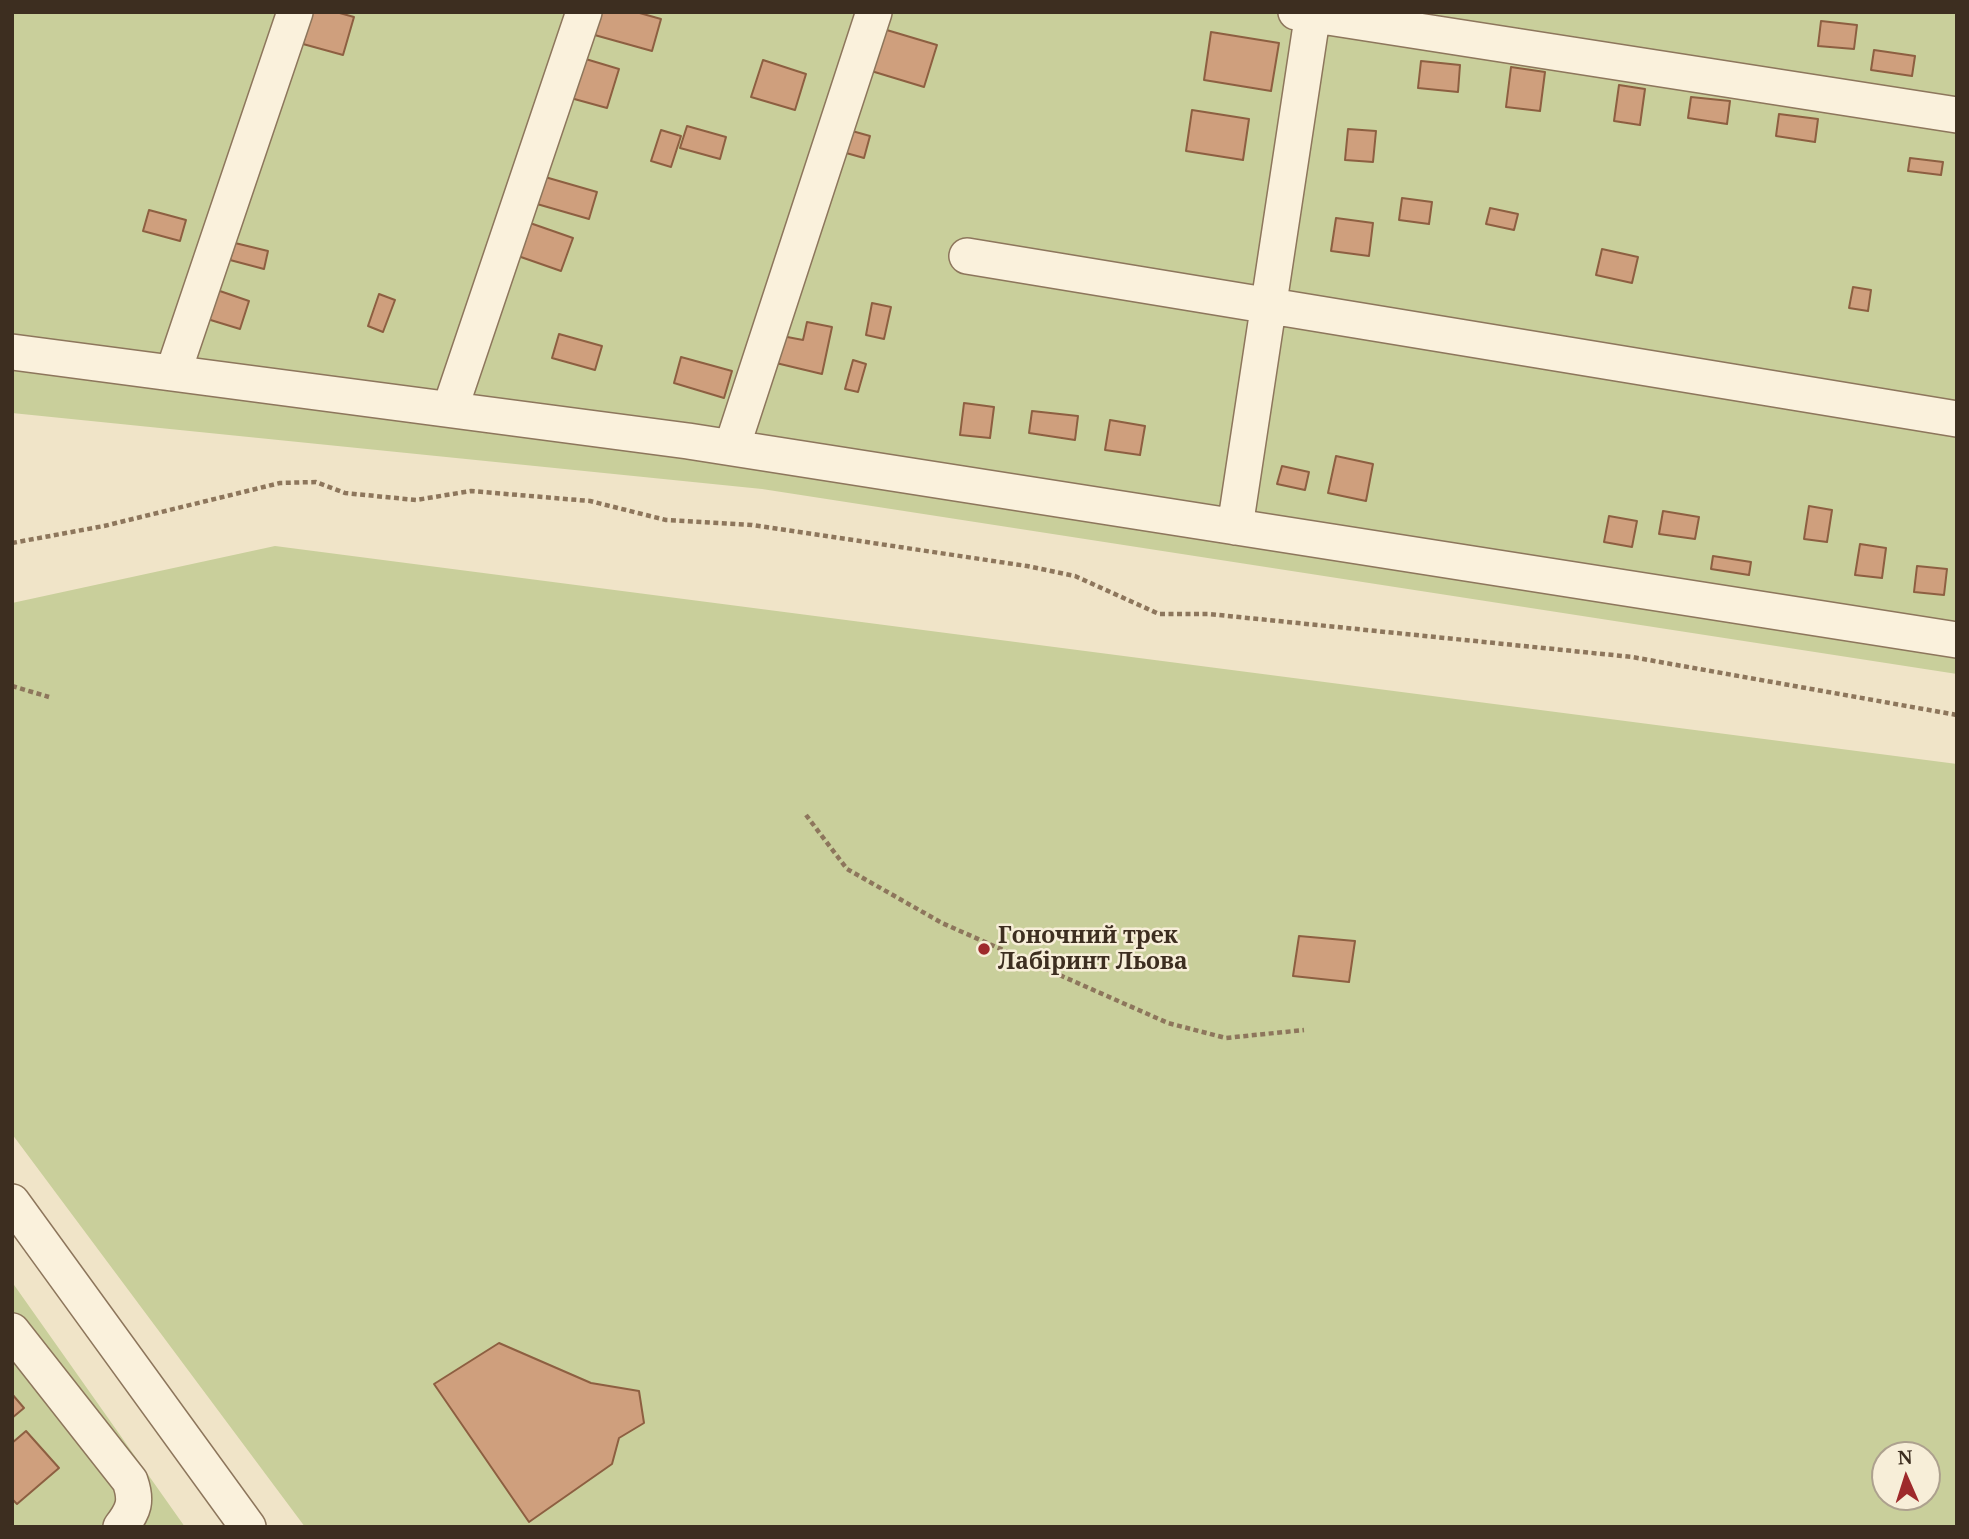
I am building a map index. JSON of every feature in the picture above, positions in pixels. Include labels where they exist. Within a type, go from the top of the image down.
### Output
[{"type":"street","points":[[173,373],[295,12]]},
{"type":"street","points":[[450,409],[584,12]]},
{"type":"street","points":[[732,447],[874,12]]},
{"type":"street","points":[[1235,527],[1269,305],[1307,13],[1957,115]]},
{"type":"street","points":[[967,256],[1957,419]]},
{"type":"street","points":[[12,352],[732,447],[1957,640]]},
{"type":"street","points":[[12,1202],[248,1527]]},
{"type":"street","points":[[12,1331],[130,1481],[136,1497],[133,1513],[121,1527]]},
{"type":"path","points":[[12,543],[104,526],[280,483],[316,482],[345,493],[416,500],[471,491],[590,501],[666,520],[752,525],[1027,566],[1074,576],[1159,614],[1209,614],[1632,657],[1957,715]]},
{"type":"path","points":[[12,687],[49,697]]},
{"type":"path","points":[[806,815],[847,869],[942,923],[1168,1023],[1226,1038],[1304,1030]]},
{"type":"green space","points":[[12,12],[1957,12],[1957,674],[762,489],[12,413]]},
{"type":"green space","name":"Гоночний трек Лабіринт Льова","points":[[275,546],[1957,764],[1957,1527],[305,1527],[12,1134],[12,603]]},
{"type":"green space","points":[[12,1282],[185,1527],[12,1527]]},
{"type":"building","points":[[312,12],[336,12],[354,17],[343,55],[303,44]]},
{"type":"building","points":[[597,12],[636,12],[661,19],[652,51],[591,34]]},
{"type":"building","points":[[1821,21],[1857,25],[1854,49],[1818,46]]},
{"type":"building","points":[[880,28],[937,45],[924,87],[868,70]]},
{"type":"building","points":[[1211,32],[1279,43],[1271,91],[1204,80]]},
{"type":"building","points":[[1874,50],[1915,56],[1912,76],[1871,70]]},
{"type":"building","points":[[579,57],[619,69],[607,108],[567,97]]},
{"type":"building","points":[[763,60],[806,74],[795,110],[751,97]]},
{"type":"building","points":[[1421,61],[1460,65],[1458,92],[1418,88]]},
{"type":"building","points":[[1511,67],[1545,72],[1540,111],[1506,107]]},
{"type":"building","points":[[1619,85],[1645,89],[1640,125],[1614,121]]},
{"type":"building","points":[[1691,97],[1730,101],[1727,124],[1688,118]]},
{"type":"building","points":[[1192,110],[1249,119],[1243,160],[1186,151]]},
{"type":"building","points":[[1779,114],[1818,119],[1815,142],[1776,136]]},
{"type":"building","points":[[687,126],[726,137],[720,159],[680,148]]},
{"type":"building","points":[[845,129],[870,136],[864,158],[839,151]]},
{"type":"building","points":[[1348,129],[1376,131],[1373,162],[1345,160]]},
{"type":"building","points":[[661,130],[681,136],[671,167],[651,161]]},
{"type":"building","points":[[1910,158],[1943,162],[1941,175],[1908,171]]},
{"type":"building","points":[[545,177],[597,192],[589,219],[537,204]]},
{"type":"building","points":[[1402,198],[1432,202],[1429,224],[1399,220]]},
{"type":"building","points":[[1490,208],[1518,214],[1514,230],[1486,224]]},
{"type":"building","points":[[149,210],[186,220],[180,241],[143,231]]},
{"type":"building","points":[[1336,218],[1373,223],[1369,256],[1331,251]]},
{"type":"building","points":[[530,223],[573,238],[561,271],[518,256]]},
{"type":"building","points":[[235,243],[268,251],[264,269],[230,260]]},
{"type":"building","points":[[1602,249],[1638,257],[1632,283],[1596,275]]},
{"type":"building","points":[[1853,287],[1871,290],[1868,311],[1849,308]]},
{"type":"building","points":[[214,289],[249,301],[240,329],[204,318]]},
{"type":"building","points":[[379,294],[395,300],[383,332],[368,326]]},
{"type":"building","points":[[872,303],[891,307],[884,339],[866,335]]},
{"type":"building","points":[[807,322],[832,327],[822,374],[776,363],[782,336],[803,340]]},
{"type":"building","points":[[559,334],[602,346],[595,370],[552,358]]},
{"type":"building","points":[[681,357],[732,371],[724,398],[674,383]]},
{"type":"building","points":[[853,360],[866,364],[858,392],[845,389]]},
{"type":"building","points":[[964,403],[994,407],[990,438],[960,435]]},
{"type":"building","points":[[1032,411],[1078,416],[1075,440],[1029,433]]},
{"type":"building","points":[[1110,420],[1145,426],[1140,455],[1105,450]]},
{"type":"building","points":[[1336,456],[1373,464],[1366,501],[1328,493]]},
{"type":"building","points":[[1282,466],[1309,472],[1305,490],[1277,484]]},
{"type":"building","points":[[1809,506],[1832,510],[1827,542],[1804,539]]},
{"type":"building","points":[[1663,511],[1699,517],[1695,539],[1659,534]]},
{"type":"building","points":[[1609,516],[1637,521],[1632,547],[1604,542]]},
{"type":"building","points":[[1860,544],[1886,548],[1882,578],[1855,575]]},
{"type":"building","points":[[1713,556],[1751,562],[1749,575],[1711,569]]},
{"type":"building","points":[[1917,566],[1947,569],[1944,595],[1914,592]]},
{"type":"building","points":[[1299,936],[1355,941],[1349,982],[1293,976]]},
{"type":"building","points":[[499,1343],[591,1383],[639,1391],[644,1423],[619,1438],[612,1464],[529,1522],[434,1384]]},
{"type":"building","points":[[12,1394],[24,1408],[12,1418]]},
{"type":"building","points":[[26,1431],[59,1468],[17,1504],[12,1499],[12,1443]]},
{"type":"place","name":"Гоночний трек Лабіринт Льова","points":[[984,949]]}]
